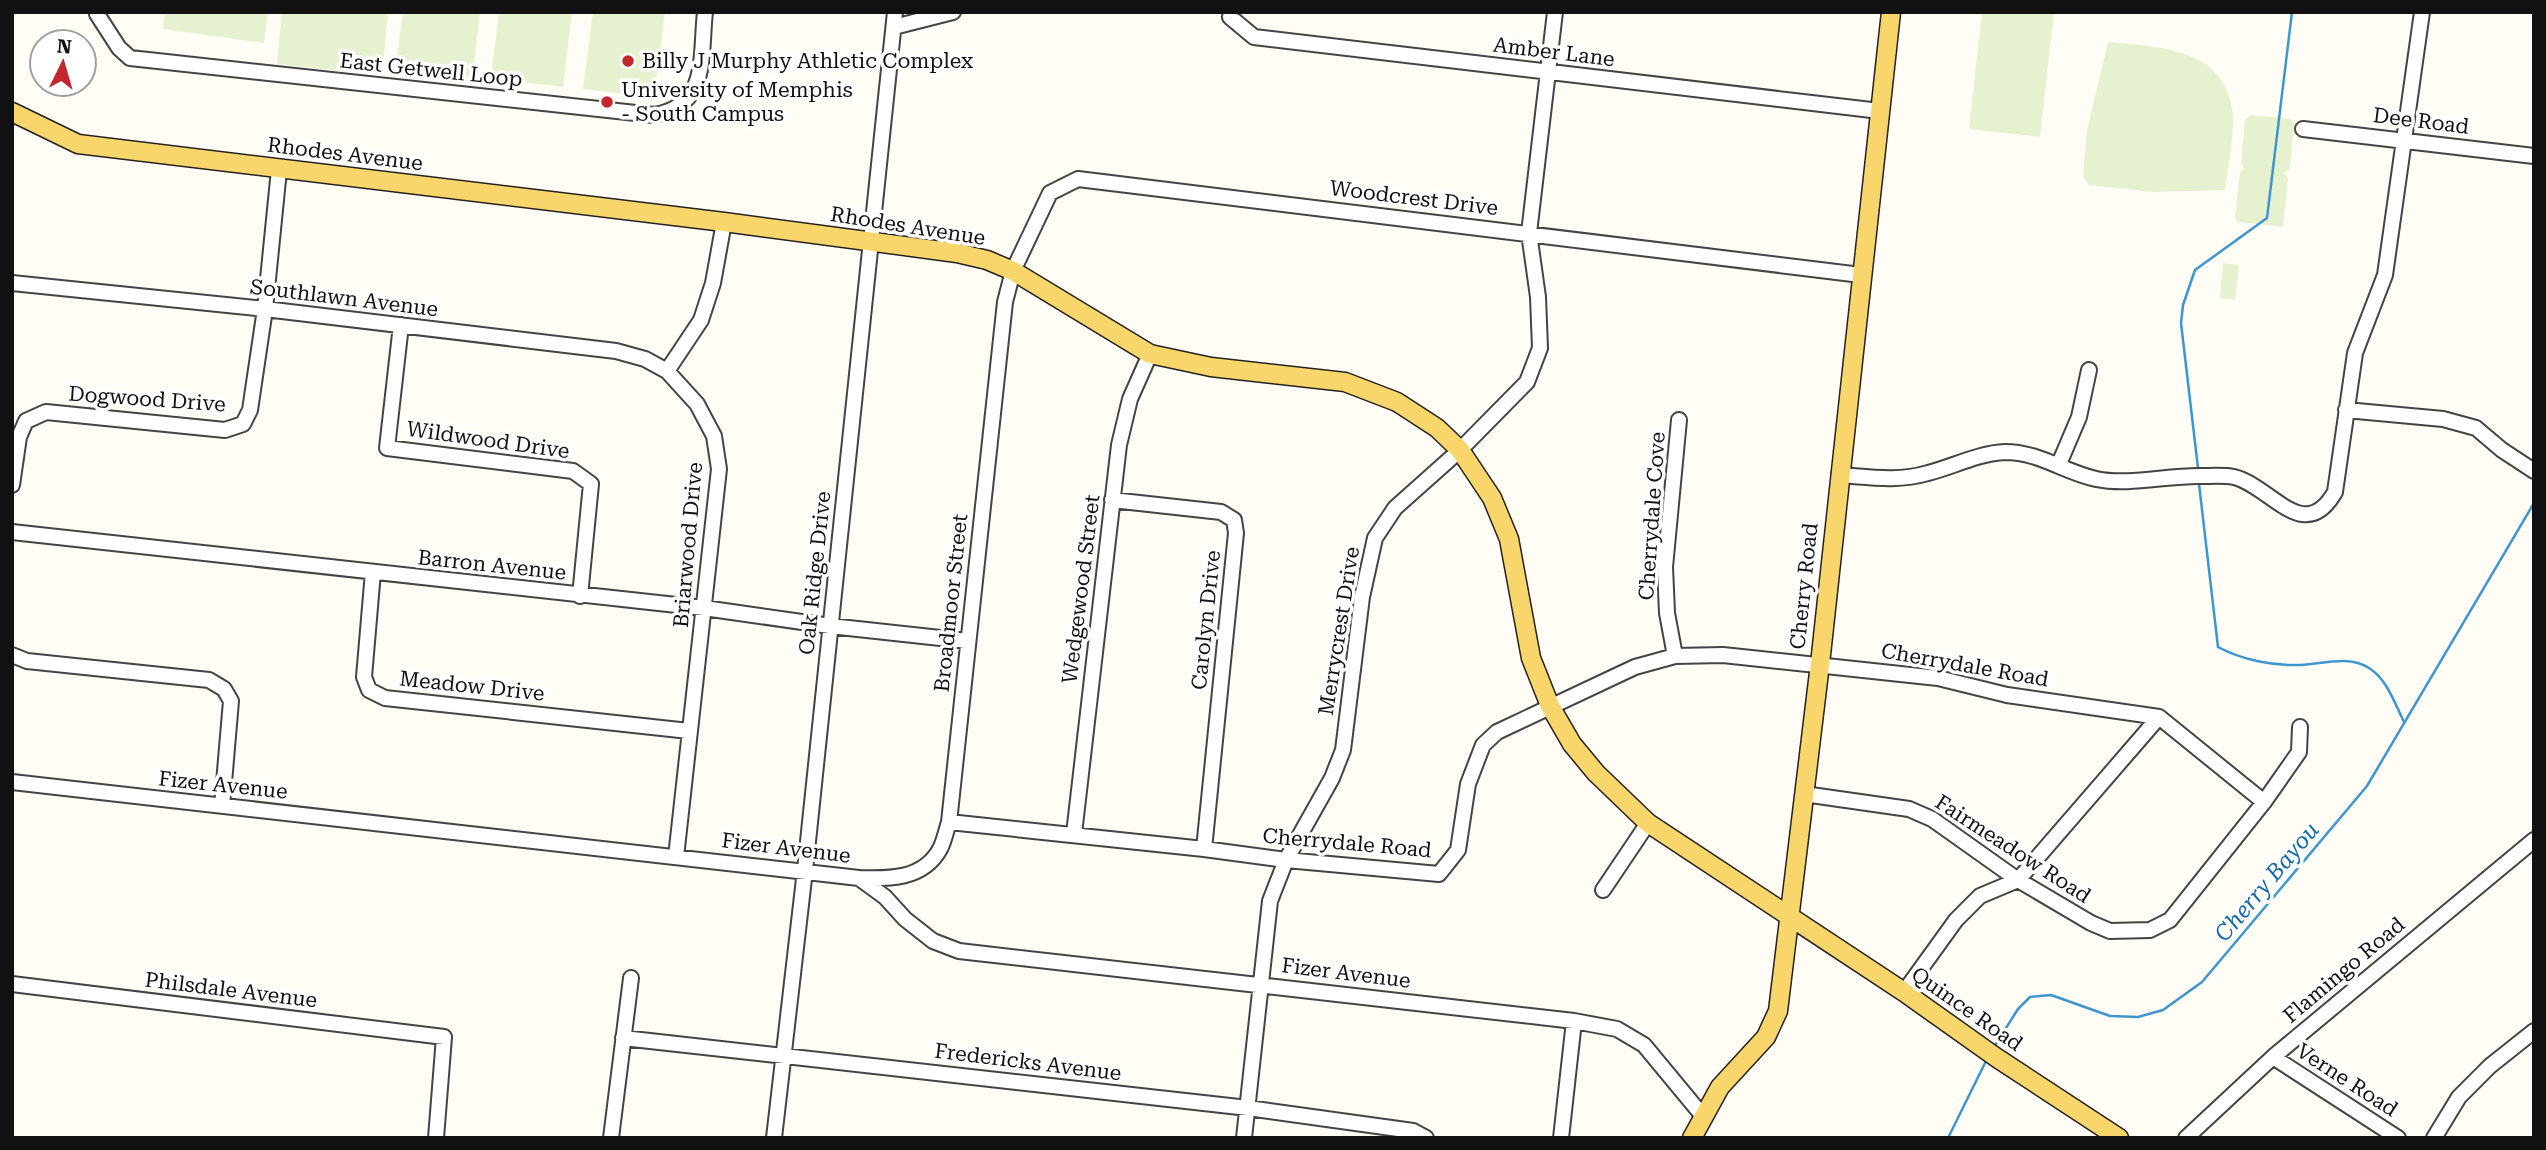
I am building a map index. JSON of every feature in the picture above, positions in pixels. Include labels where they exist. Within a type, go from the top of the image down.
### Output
[{"type":"main road","name":"Cherry Road","points":[[1692,1138],[1702,1115],[1720,1087],[1766,1037],[1778,1011],[1891,12]]},
{"type":"main road","name":"Rhodes Avenue","points":[[12,112],[78,144],[957,253],[987,260],[1013,271],[1150,354],[1211,368],[1345,382],[1397,402],[1437,428],[1460,450],[1492,498],[1509,539],[1531,658],[1550,706],[1572,744],[1597,774],[1648,823],[1789,916]]},
{"type":"main road","name":"Quince Road","points":[[1789,916],[2119,1138]]},
{"type":"street","name":"East Getwell Loop","points":[[97,14],[119,48],[130,58],[654,116],[672,112],[692,95],[697,83],[705,12]]},
{"type":"street","points":[[894,19],[953,12]]},
{"type":"street","name":"Merrycrest Drive","points":[[1244,1138],[1270,901],[1286,860],[1332,778],[1343,750],[1362,597],[1374,538],[1395,508],[1460,450],[1527,382],[1540,348],[1538,297],[1529,233],[1555,12]]},
{"type":"street","points":[[1839,475],[1895,480],[2003,452],[2033,455],[2095,479],[2122,481],[2200,476],[2234,477],[2264,492],[2299,515],[2317,513],[2328,505],[2336,492],[2355,353],[2385,275],[2406,140],[2421,12]]},
{"type":"street","name":"Amber Lane","points":[[1231,15],[1254,37],[1880,111]]},
{"type":"street","name":"Oak Ridge Drive","points":[[774,1138],[805,870],[894,19]]},
{"type":"street","name":"Dee Road","points":[[2303,130],[2534,156]]},
{"type":"street","name":"Dogwood Drive","points":[[12,485],[19,437],[26,421],[46,412],[225,430],[243,424],[250,410],[265,310],[279,170]]},
{"type":"street","name":"Woodcrest Drive","points":[[1013,271],[1050,193],[1078,179],[1861,275]]},
{"type":"street","points":[[667,371],[701,320],[713,283],[723,222]]},
{"type":"street","name":"Broadmoor Street","points":[[859,878],[893,879],[906,876],[925,866],[939,850],[948,822],[1005,302],[1013,271]]},
{"type":"street","name":"Southlawn Avenue","points":[[12,283],[616,351],[645,359],[667,371]]},
{"type":"street","name":"Wildwood Drive","points":[[401,326],[387,448],[573,471],[591,484],[580,596]]},
{"type":"street","name":"Wedgewood Street","points":[[1074,834],[1119,445],[1130,399],[1150,354]]},
{"type":"street","points":[[2059,464],[2079,417],[2089,370]]},
{"type":"street","name":"Briarwood Drive","points":[[667,371],[697,404],[714,436],[719,469],[676,857]]},
{"type":"street","points":[[2346,410],[2443,419],[2476,428],[2502,450],[2534,471]]},
{"type":"street","name":"Cherrydale Cove","points":[[1675,656],[1667,613],[1665,567],[1679,420]]},
{"type":"street","name":"Carolyn Drive","points":[[1112,500],[1222,512],[1234,520],[1236,533],[1204,849]]},
{"type":"street","name":"Barron Avenue","points":[[12,532],[704,608],[830,626],[968,641]]},
{"type":"street","name":"Meadow Drive","points":[[373,572],[364,677],[369,690],[385,698],[689,732]]},
{"type":"street","points":[[12,655],[27,661],[209,680],[224,689],[231,701],[222,806]]},
{"type":"street","name":"Cherrydale Road","points":[[948,822],[1074,834],[1286,860],[1438,874],[1458,850],[1468,784],[1483,745],[1497,732],[1635,667],[1675,656],[1723,655],[1938,678],[2007,695],[2160,717]]},
{"type":"street","points":[[1904,992],[1964,912],[1980,897],[2018,880],[2160,717],[2264,802]]},
{"type":"street","name":"Fairmeadow Road","points":[[1804,794],[1909,809],[1932,819],[2018,880],[2101,927],[2110,931],[2150,930],[2170,920],[2264,802],[2300,752],[2300,727]]},
{"type":"street","name":"Fizer Avenue","points":[[12,782],[859,878],[885,897],[905,919],[933,941],[959,951],[1574,1021],[1617,1029],[1644,1045],[1702,1115]]},
{"type":"street","points":[[1603,890],[1648,823]]},
{"type":"street","name":"Flamingo Road","points":[[2186,1138],[2273,1057],[2534,841]]},
{"type":"street","points":[[611,1138],[631,978]]},
{"type":"street","name":"Philsdale Avenue","points":[[12,984],[444,1037],[436,1138]]},
{"type":"street","points":[[1561,1138],[1574,1021]]},
{"type":"street","points":[[2434,1138],[2459,1097],[2490,1066],[2534,1031]]},
{"type":"street","name":"Fredericks Avenue","points":[[623,1038],[1248,1108],[1413,1131],[1426,1138]]},
{"type":"street","name":"Verne Road","points":[[2273,1057],[2398,1138]]},
{"type":"green space","points":[[165,12],[268,12],[264,43],[163,29]]},
{"type":"green space","points":[[282,12],[388,12],[382,75],[277,64]]},
{"type":"green space","points":[[403,12],[480,12],[472,80],[395,71]]},
{"type":"green space","points":[[499,12],[572,12],[563,87],[491,78]]},
{"type":"green space","name":"Billy J Murphy Athletic Complex","points":[[593,12],[665,12],[654,98],[583,89]]},
{"type":"green space","points":[[1982,12],[2054,12],[2040,137],[1969,129]]},
{"type":"green space","points":[[2108,42],[2168,49],[2204,63],[2218,76],[2228,93],[2233,115],[2225,190],[2153,192],[2089,185],[2083,176],[2087,130]]},
{"type":"green space","points":[[2251,115],[2290,119],[2294,124],[2290,169],[2284,173],[2288,178],[2283,227],[2238,222],[2235,218],[2240,172],[2245,169],[2241,164],[2245,119]]},
{"type":"green space","points":[[2223,263],[2239,265],[2235,300],[2220,298]]},
{"type":"waterway","points":[[2198,468],[2181,323],[2183,305],[2195,270],[2267,218],[2292,12]]},
{"type":"waterway","points":[[2199,484],[2218,647],[2247,659],[2269,663],[2301,665],[2344,661],[2361,664],[2381,679],[2404,722]]},
{"type":"waterway","name":"Cherry Bayou","points":[[1994,1047],[2018,1009],[2030,997],[2051,995],[2110,1016],[2138,1017],[2163,1010],[2202,982],[2367,786],[2534,503]]},
{"type":"waterway","name":"Cherry Bayou","points":[[1948,1138],[1987,1059]]},
{"type":"place","name":"Billy J Murphy Athletic Complex","points":[[628,61]]},
{"type":"place","name":"University of Memphis - South Campus","points":[[607,102]]}]
